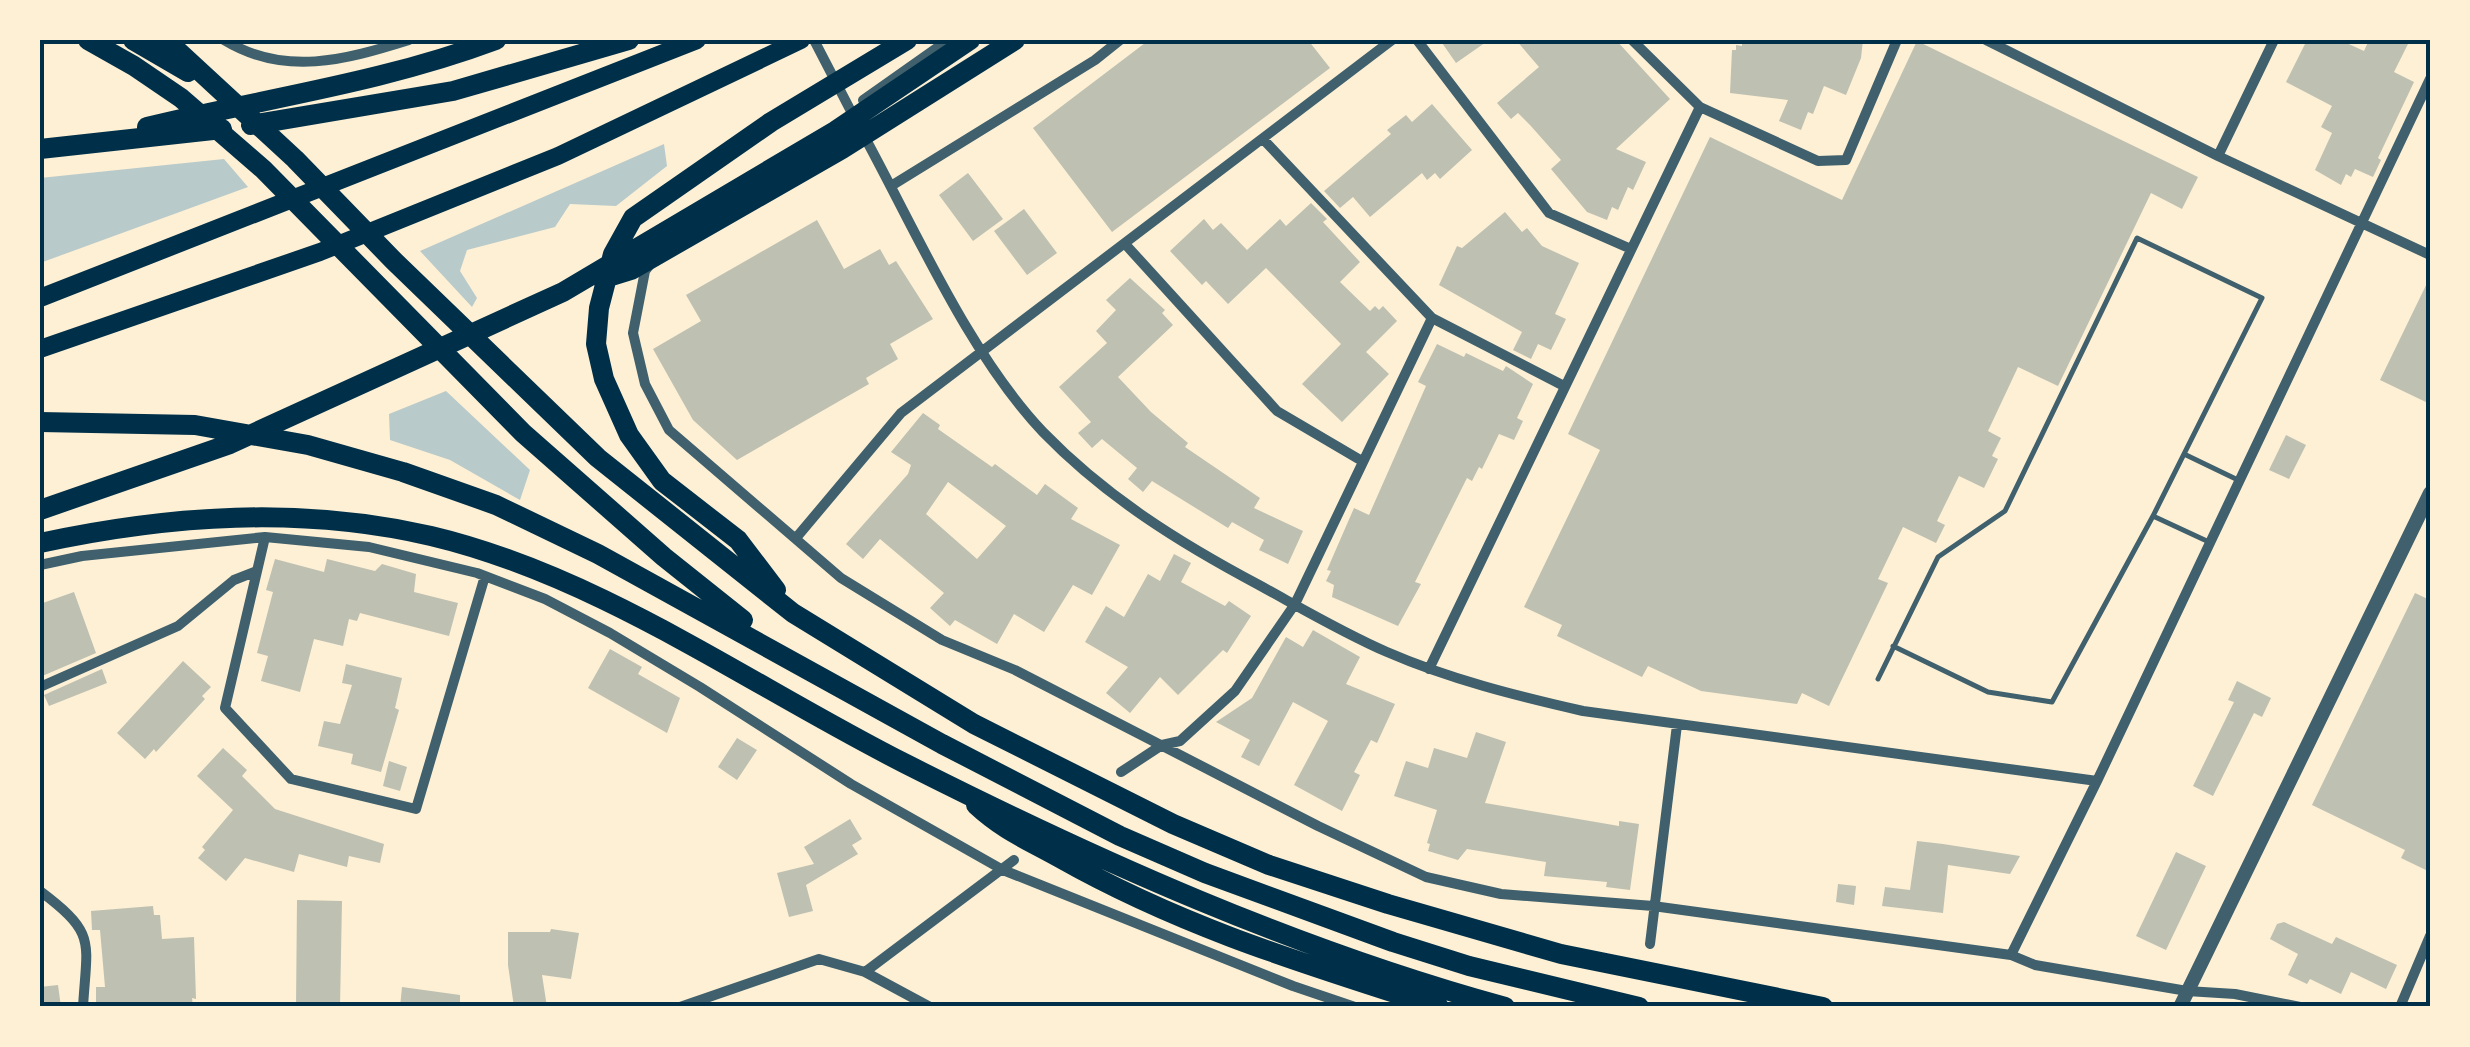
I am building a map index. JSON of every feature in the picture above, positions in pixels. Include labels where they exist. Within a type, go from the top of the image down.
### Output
[{"type":"highway","points":[[88,40],[181,98],[263,170],[537,445],[732,612],[834,684]]},
{"type":"highway","points":[[133,40],[216,89]]},
{"type":"highway","points":[[166,40],[295,158],[393,260],[598,458],[793,614],[974,724],[1173,824],[1269,864],[1388,904],[1561,954],[1823,1007]]},
{"type":"highway","points":[[78,145],[226,108],[360,83],[496,40]]},
{"type":"highway","points":[[40,149],[198,132],[368,107],[453,90],[629,40]]},
{"type":"highway","points":[[40,298],[697,40]]},
{"type":"highway","points":[[40,349],[320,252],[540,164],[801,40]]},
{"type":"highway","points":[[793,614],[738,540],[662,481],[629,435],[604,379],[596,344],[599,308],[613,254],[633,218],[771,122],[908,40]]},
{"type":"highway","points":[[40,510],[230,444],[564,292],[835,131],[970,40]]},
{"type":"highway","points":[[564,292],[632,270],[842,149],[1015,40]]},
{"type":"highway","points":[[40,422],[195,426],[308,445],[403,472],[496,505],[598,554],[1019,786],[1205,874],[1469,966],[1639,1007]]},
{"type":"highway","points":[[40,542],[100,530],[216,518],[294,516],[359,522],[415,533],[510,561],[590,595],[963,792],[1102,860],[1215,907],[1374,965],[1505,1007]]},
{"type":"highway","points":[[963,792],[999,827],[1103,884],[1195,926],[1439,1007]]},
{"type":"street","points":[[224,40],[240,50],[277,62],[312,64],[353,58],[410,40]]},
{"type":"street","points":[[814,40],[982,352],[1042,430],[1109,493],[1185,545],[1385,651],[1517,696],[1677,725],[2098,781]]},
{"type":"street","points":[[948,40],[847,104],[682,224],[644,271],[633,333],[645,384],[670,430],[842,578],[942,640],[1015,670],[1426,877],[1501,894],[1653,906],[2011,955],[2035,964],[2300,1007]]},
{"type":"street","points":[[891,186],[1095,60],[1120,40]]},
{"type":"street","points":[[796,538],[901,413],[1392,40]]},
{"type":"street","points":[[1417,40],[1549,213],[1631,249]]},
{"type":"street","points":[[1632,40],[1700,107],[1818,162],[1846,160],[1898,40]]},
{"type":"street","points":[[1986,40],[2218,156],[2430,255]]},
{"type":"street","points":[[2218,156],[2274,40]]},
{"type":"street","points":[[2011,955],[2098,781],[2430,79]]},
{"type":"street","points":[[1429,668],[1700,107]]},
{"type":"street","points":[[1263,139],[1432,318],[1564,386]]},
{"type":"street","points":[[1126,245],[1277,412],[1362,461]]},
{"type":"street","points":[[1121,772],[1162,745],[1180,740],[1235,691],[1295,604],[1432,318]]},
{"type":"street","points":[[2180,1007],[2430,493]]},
{"type":"street","points":[[40,565],[82,556],[265,537],[368,548],[485,576],[544,599],[610,633],[851,784],[1003,870],[1355,1007]]},
{"type":"street","points":[[265,537],[225,708],[290,779],[416,809],[485,576]]},
{"type":"street","points":[[40,687],[178,626],[234,580],[257,571]]},
{"type":"street","points":[[1650,944],[1677,725]]},
{"type":"street","points":[[865,972],[1014,860]]},
{"type":"street","points":[[40,891],[73,916],[84,936],[83,1007]]},
{"type":"street","points":[[2400,1007],[2430,936]]},
{"type":"street","points":[[680,1007],[819,959],[865,972],[930,1007]]},
{"type":"lane","points":[[1878,679],[1893,646],[1938,557],[2005,511],[2137,238],[2262,298],[2154,516],[2052,702],[1988,692],[1893,646]]},
{"type":"lane","points":[[2184,454],[2238,480]]},
{"type":"lane","points":[[2154,516],[2209,542]]},
{"type":"shaded area","points":[[664,144],[667,166],[616,206],[570,204],[555,227],[467,250],[460,271],[477,298],[472,307],[420,251]]},
{"type":"shaded area","points":[[224,159],[248,187],[40,263],[40,178]]},
{"type":"shaded area","points":[[446,391],[530,470],[520,500],[450,460],[390,440],[389,414]]},
{"type":"building","points":[[1149,40],[1308,40],[1330,68],[1112,232],[1033,128]]},
{"type":"building","points":[[1440,40],[1489,40],[1456,63]]},
{"type":"building","points":[[1516,40],[1616,40],[1670,99],[1616,149],[1646,162],[1633,190],[1628,187],[1618,210],[1612,207],[1607,220],[1587,212],[1551,169],[1561,160],[1518,113],[1511,119],[1497,103],[1539,67]]},
{"type":"building","points":[[1742,40],[1863,40],[1861,58],[1846,95],[1824,86],[1813,114],[1808,112],[1801,130],[1779,121],[1788,100],[1730,93],[1732,50],[1736,50],[1736,45],[1742,46]]},
{"type":"building","points":[[2307,40],[2340,40],[2364,51],[2369,40],[2410,40],[2394,72],[2414,82],[2373,177],[2355,169],[2351,177],[2346,174],[2341,185],[2315,170],[2332,133],[2321,127],[2332,106],[2286,82]]},
{"type":"building","points":[[1917,41],[2198,177],[2182,209],[2151,193],[2058,386],[2018,367],[1988,431],[2001,438],[1992,456],[1998,459],[1984,488],[1959,476],[1937,521],[1945,525],[1936,543],[1903,527],[1878,579],[1888,583],[1829,706],[1802,693],[1797,704],[1701,691],[1648,666],[1642,677],[1557,636],[1562,625],[1524,607],[1600,450],[1568,434],[1710,137],[1842,200]]},
{"type":"building","points":[[1432,104],[1472,150],[1440,179],[1435,173],[1427,180],[1422,173],[1370,217],[1353,197],[1340,208],[1324,191],[1391,134],[1387,130],[1406,115],[1412,122]]},
{"type":"building","points":[[968,173],[1003,219],[973,241],[939,195]]},
{"type":"building","points":[[1311,203],[1360,262],[1340,282],[1370,311],[1383,306],[1397,321],[1366,352],[1389,374],[1342,422],[1302,384],[1341,344],[1266,268],[1228,304],[1206,281],[1202,285],[1170,251],[1204,219],[1213,230],[1221,223],[1247,250],[1280,219],[1286,226]]},
{"type":"building","points":[[1024,209],[1057,253],[1027,275],[994,231]]},
{"type":"building","points":[[1505,212],[1522,232],[1527,228],[1542,246],[1579,263],[1555,314],[1566,319],[1551,350],[1538,344],[1531,359],[1513,350],[1522,332],[1439,285],[1457,246],[1462,248]]},
{"type":"building","points":[[817,220],[844,269],[880,249],[889,265],[896,261],[933,319],[890,344],[898,359],[866,378],[869,384],[737,460],[693,420],[653,349],[701,321],[686,295]]},
{"type":"building","points":[[2430,277],[2430,404],[2380,380]]},
{"type":"building","points":[[1130,278],[1165,310],[1162,313],[1173,325],[1118,377],[1188,443],[1185,447],[1260,498],[1254,508],[1303,531],[1288,564],[1259,550],[1264,540],[1232,522],[1228,528],[1152,481],[1143,492],[1128,479],[1137,468],[1102,439],[1092,448],[1078,433],[1091,422],[1059,387],[1107,343],[1096,331],[1116,310],[1106,300]]},
{"type":"building","points":[[1437,344],[1503,371],[1506,366],[1533,384],[1517,418],[1523,421],[1514,440],[1499,434],[1482,469],[1479,467],[1472,481],[1467,478],[1415,582],[1421,584],[1398,626],[1332,597],[1334,585],[1326,581],[1331,571],[1327,570],[1354,508],[1369,515],[1426,386],[1418,382]]},
{"type":"building","points":[[923,413],[940,425],[938,429],[1037,495],[1045,484],[1078,508],[1071,519],[1120,545],[1092,595],[1073,585],[1044,632],[1014,614],[997,644],[955,620],[950,626],[930,608],[944,593],[880,539],[863,559],[846,544],[908,474],[911,465],[891,452]],"holes":[[[948,482],[1006,526],[977,559],[926,514]]]},
{"type":"building","points":[[2286,435],[2306,445],[2289,479],[2269,470]]},
{"type":"building","points":[[1174,554],[1191,563],[1181,582],[1225,606],[1229,601],[1251,616],[1227,653],[1223,650],[1178,695],[1160,677],[1130,713],[1106,693],[1128,667],[1085,642],[1106,606],[1124,617],[1148,574],[1160,581]]},
{"type":"building","points":[[275,559],[324,572],[327,559],[375,571],[382,564],[416,574],[414,592],[458,603],[449,636],[360,613],[357,621],[349,619],[343,646],[314,639],[300,692],[261,681],[268,656],[257,653],[273,592],[266,590]]},
{"type":"building","points":[[74,592],[96,653],[40,677],[40,604]]},
{"type":"building","points":[[2415,593],[2430,600],[2430,872],[2401,858],[2405,850],[2312,805]]},
{"type":"building","points":[[1313,630],[1360,657],[1346,684],[1395,704],[1377,743],[1371,740],[1354,772],[1360,775],[1342,811],[1294,785],[1328,721],[1293,702],[1259,766],[1241,757],[1250,740],[1216,722],[1252,698],[1286,637],[1303,647]]},
{"type":"building","points":[[610,649],[642,667],[638,674],[680,698],[667,733],[588,688]]},
{"type":"building","points":[[183,661],[211,687],[202,696],[205,699],[145,759],[117,733]]},
{"type":"building","points":[[346,664],[402,678],[395,708],[399,710],[381,772],[351,764],[353,754],[318,746],[324,721],[340,724],[352,685],[342,683]]},
{"type":"building","points":[[102,669],[107,683],[49,706],[44,695]]},
{"type":"building","points":[[2237,681],[2271,698],[2262,717],[2254,713],[2213,796],[2193,786],[2234,702],[2228,700]]},
{"type":"building","points":[[1476,732],[1506,742],[1485,803],[1619,826],[1619,821],[1639,824],[1630,890],[1606,887],[1607,882],[1544,876],[1546,862],[1467,849],[1458,860],[1428,851],[1437,810],[1394,796],[1406,761],[1428,768],[1434,748],[1467,758]]},
{"type":"building","points":[[737,738],[757,750],[737,780],[718,767]]},
{"type":"building","points":[[223,748],[247,770],[242,776],[275,809],[384,844],[380,863],[349,856],[347,867],[299,854],[294,872],[245,858],[226,881],[198,858],[205,850],[202,847],[233,810],[197,776]]},
{"type":"building","points":[[389,761],[407,767],[400,791],[383,786]]},
{"type":"building","points":[[850,819],[862,839],[852,845],[858,854],[806,885],[813,911],[789,917],[777,873],[814,864],[804,847]]},
{"type":"building","points":[[1917,841],[2020,856],[2010,874],[1948,865],[1943,913],[1882,906],[1885,887],[1910,890]]},
{"type":"building","points":[[2176,852],[2206,866],[2166,950],[2136,936]]},
{"type":"building","points":[[1838,884],[1856,886],[1854,905],[1836,902]]},
{"type":"building","points":[[297,900],[342,901],[340,1007],[296,1007]]},
{"type":"building","points":[[153,906],[154,915],[160,915],[162,939],[194,937],[193,1007],[96,1007],[96,987],[105,987],[100,930],[92,930],[91,911]]},
{"type":"building","points":[[2284,922],[2332,944],[2336,937],[2397,965],[2386,989],[2351,972],[2341,994],[2310,979],[2307,984],[2288,975],[2298,954],[2270,939],[2277,924]]},
{"type":"building","points":[[551,929],[579,933],[571,979],[542,975],[547,1007],[514,1007],[508,932]]},
{"type":"building","points":[[58,985],[61,1007],[40,1007],[40,987]]},
{"type":"building","points":[[402,987],[460,995],[460,1007],[400,1007]]}]
